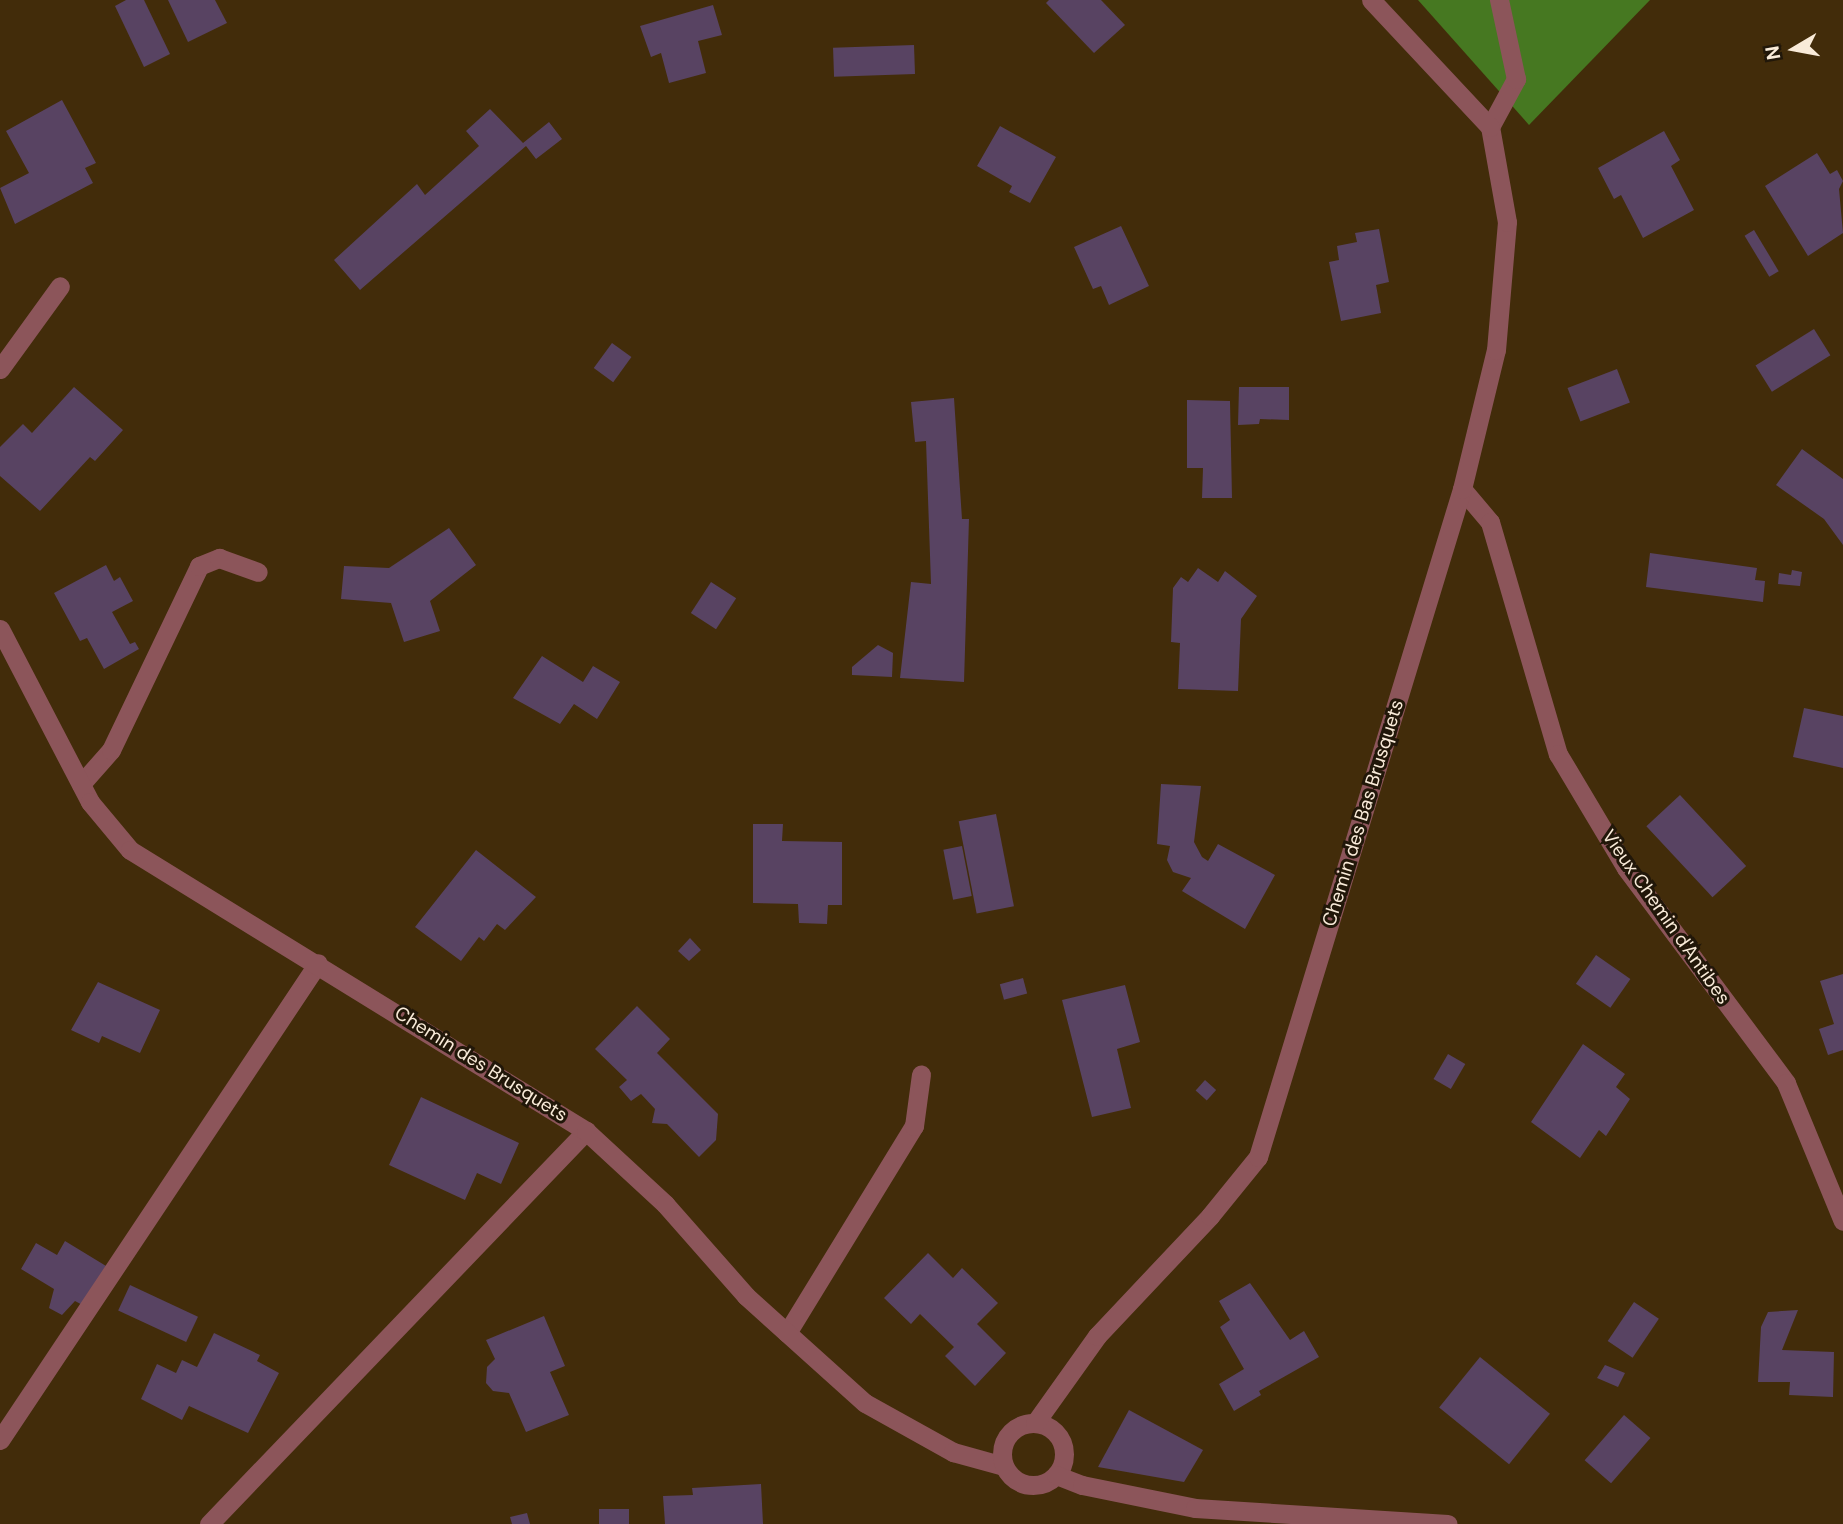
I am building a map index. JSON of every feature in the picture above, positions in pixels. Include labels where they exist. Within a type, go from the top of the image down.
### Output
[{"type":"street","points":[[1371,0],[1490,127],[1516,79],[1499,0]]},
{"type":"street","name":"Chemin des Bas Brusquets","points":[[1035,1423],[1097,1336],[1210,1216],[1258,1157],[1462,489],[1496,350],[1507,222],[1490,127]]},
{"type":"street","points":[[0,369],[60,286]]},
{"type":"street","name":"Vieux Chemin d'Antibes","points":[[1462,489],[1490,522],[1558,754],[1626,868],[1786,1083],[1843,1221]]},
{"type":"street","points":[[81,784],[111,750],[199,566],[219,558],[258,572]]},
{"type":"street","name":"Chemin des Brusquets","points":[[0,629],[81,784],[131,850],[318,963],[586,1131],[665,1204],[746,1296],[865,1404],[953,1452],[1004,1465]]},
{"type":"street","points":[[0,1440],[318,963]]},
{"type":"street","points":[[787,1333],[914,1126],[921,1074]]},
{"type":"street","points":[[209,1524],[247,1490],[586,1131]]},
{"type":"street","points":[[1035,1423],[1054,1431],[1061,1440],[1064,1461],[1056,1475],[1045,1484],[1025,1485],[1004,1465],[1001,1456],[1007,1437],[1014,1429],[1035,1423]]},
{"type":"street","points":[[1056,1475],[1082,1486],[1195,1508],[1447,1524]]},
{"type":"green space","points":[[1418,0],[1650,0],[1529,125]]},
{"type":"building","points":[[126,0],[144,0],[170,54],[144,67],[115,6]]},
{"type":"building","points":[[168,0],[215,0],[227,23],[188,42]]},
{"type":"building","points":[[1049,0],[1101,0],[1125,25],[1094,53],[1046,3]]},
{"type":"building","points":[[713,5],[722,35],[698,41],[706,73],[669,83],[661,53],[651,57],[640,26]]},
{"type":"building","points":[[914,45],[915,74],[834,77],[833,48]]},
{"type":"building","points":[[62,100],[96,163],[85,168],[93,183],[15,224],[0,188],[29,173],[6,131]]},
{"type":"building","points":[[490,109],[523,143],[549,122],[562,139],[536,159],[526,146],[360,290],[334,260],[417,184],[425,195],[479,146],[466,131]]},
{"type":"building","points":[[1000,126],[1056,157],[1030,203],[1009,192],[1012,186],[977,166]]},
{"type":"building","points":[[1664,131],[1680,160],[1671,166],[1694,210],[1643,238],[1621,195],[1614,199],[1598,168]]},
{"type":"building","points":[[1817,153],[1830,174],[1837,170],[1843,181],[1839,189],[1843,233],[1808,256],[1765,186]]},
{"type":"building","points":[[1121,226],[1149,286],[1109,305],[1101,286],[1093,289],[1074,247]]},
{"type":"building","points":[[1379,229],[1389,282],[1376,285],[1381,313],[1341,321],[1329,262],[1339,260],[1337,246],[1357,242],[1355,233]]},
{"type":"building","points":[[1754,230],[1779,271],[1769,277],[1745,236]]},
{"type":"building","points":[[1814,329],[1830,355],[1772,392],[1755,366]]},
{"type":"building","points":[[612,343],[631,357],[613,382],[594,368]]},
{"type":"building","points":[[1617,369],[1630,403],[1580,422],[1568,388]]},
{"type":"building","points":[[74,387],[123,430],[95,461],[90,457],[40,511],[0,476],[0,447],[23,424],[32,433]]},
{"type":"building","points":[[1239,387],[1289,387],[1289,420],[1260,419],[1259,424],[1238,425]]},
{"type":"building","points":[[954,398],[962,519],[969,519],[964,682],[900,678],[911,582],[931,584],[926,441],[915,442],[911,402]]},
{"type":"building","points":[[1187,400],[1230,401],[1232,498],[1202,498],[1203,468],[1187,468]]},
{"type":"building","points":[[1802,449],[1843,479],[1843,545],[1824,519],[1776,485]]},
{"type":"building","points":[[449,528],[476,565],[430,601],[440,631],[404,642],[391,603],[341,599],[344,566],[389,568]]},
{"type":"building","points":[[1650,553],[1757,568],[1755,580],[1765,581],[1763,602],[1646,587]]},
{"type":"building","points":[[106,565],[114,581],[120,577],[133,601],[112,612],[130,644],[135,642],[139,649],[104,669],[87,638],[80,641],[54,593]]},
{"type":"building","points":[[1198,568],[1218,582],[1225,571],[1257,596],[1241,619],[1238,691],[1178,689],[1180,643],[1171,642],[1173,588],[1181,577],[1188,582]]},
{"type":"building","points":[[1792,570],[1802,572],[1800,586],[1778,584],[1779,573],[1791,575]]},
{"type":"building","points":[[711,582],[736,598],[716,629],[691,613]]},
{"type":"building","points":[[878,645],[893,653],[892,677],[852,675],[852,667]]},
{"type":"building","points":[[542,656],[583,682],[593,666],[620,682],[597,719],[574,704],[560,724],[513,698]]},
{"type":"building","points":[[1804,708],[1843,716],[1843,768],[1793,757]]},
{"type":"building","points":[[1161,784],[1201,786],[1194,842],[1202,857],[1208,861],[1218,844],[1275,875],[1245,929],[1182,891],[1191,878],[1173,872],[1167,860],[1170,846],[1157,844]]},
{"type":"building","points":[[1680,795],[1746,866],[1713,897],[1646,826]]},
{"type":"building","points":[[996,814],[1014,906],[977,914],[959,821]]},
{"type":"building","points":[[753,824],[783,824],[782,841],[842,842],[842,905],[828,905],[827,924],[799,923],[798,904],[753,903]]},
{"type":"building","points":[[962,846],[972,896],[953,900],[943,850]]},
{"type":"building","points":[[476,850],[536,897],[505,930],[497,924],[484,941],[479,937],[461,961],[415,927]]},
{"type":"building","points":[[690,938],[701,950],[689,961],[678,951]]},
{"type":"building","points":[[1596,955],[1630,979],[1610,1008],[1576,984]]},
{"type":"building","points":[[1843,974],[1843,1050],[1828,1055],[1819,1029],[1834,1024],[1820,981]]},
{"type":"building","points":[[1023,978],[1027,993],[1004,1000],[1000,984]]},
{"type":"building","points":[[98,982],[160,1010],[140,1053],[102,1036],[99,1043],[71,1030]]},
{"type":"building","points":[[1125,985],[1140,1042],[1117,1049],[1131,1108],[1092,1117],[1062,1000]]},
{"type":"building","points":[[637,1006],[670,1039],[657,1053],[718,1114],[716,1140],[699,1157],[667,1124],[652,1123],[655,1109],[641,1094],[631,1101],[619,1087],[627,1080],[595,1049]]},
{"type":"building","points":[[1583,1044],[1625,1074],[1616,1087],[1630,1099],[1606,1136],[1599,1130],[1580,1158],[1531,1122]]},
{"type":"building","points":[[1448,1054],[1465,1064],[1451,1089],[1434,1079]]},
{"type":"building","points":[[1205,1080],[1216,1090],[1207,1100],[1196,1090]]},
{"type":"building","points":[[421,1097],[519,1143],[501,1184],[477,1173],[465,1200],[389,1165]]},
{"type":"building","points":[[65,1241],[111,1269],[88,1308],[75,1301],[62,1315],[49,1308],[54,1289],[21,1269],[36,1243],[57,1255]]},
{"type":"building","points":[[928,1253],[953,1278],[962,1268],[998,1303],[977,1324],[1006,1353],[975,1386],[945,1356],[954,1347],[920,1314],[911,1324],[884,1298]]},
{"type":"building","points":[[1250,1283],[1290,1340],[1304,1331],[1319,1357],[1259,1391],[1261,1395],[1234,1411],[1219,1384],[1244,1369],[1220,1327],[1230,1320],[1219,1301]]},
{"type":"building","points":[[130,1285],[198,1317],[186,1342],[118,1310]]},
{"type":"building","points":[[1634,1302],[1659,1319],[1633,1358],[1608,1341]]},
{"type":"building","points":[[1798,1310],[1782,1350],[1834,1352],[1833,1397],[1789,1395],[1790,1382],[1758,1382],[1761,1327],[1768,1312]]},
{"type":"building","points":[[544,1316],[565,1366],[550,1372],[569,1415],[526,1432],[509,1393],[493,1391],[486,1383],[487,1367],[495,1359],[486,1340]]},
{"type":"building","points":[[214,1333],[260,1355],[257,1361],[279,1373],[248,1433],[189,1406],[182,1420],[141,1399],[157,1364],[176,1373],[182,1360],[197,1367]]},
{"type":"building","points":[[1480,1357],[1550,1414],[1509,1464],[1439,1408]]},
{"type":"building","points":[[1605,1365],[1625,1373],[1618,1387],[1597,1378]]},
{"type":"building","points":[[1129,1410],[1203,1450],[1184,1482],[1098,1467]]},
{"type":"building","points":[[1624,1415],[1650,1438],[1611,1483],[1585,1460]]},
{"type":"building","points":[[761,1484],[763,1524],[665,1524],[663,1496],[693,1495],[692,1488]]},
{"type":"building","points":[[599,1509],[629,1509],[629,1524],[599,1524]]},
{"type":"building","points":[[527,1513],[530,1524],[512,1524],[510,1517]]}]
